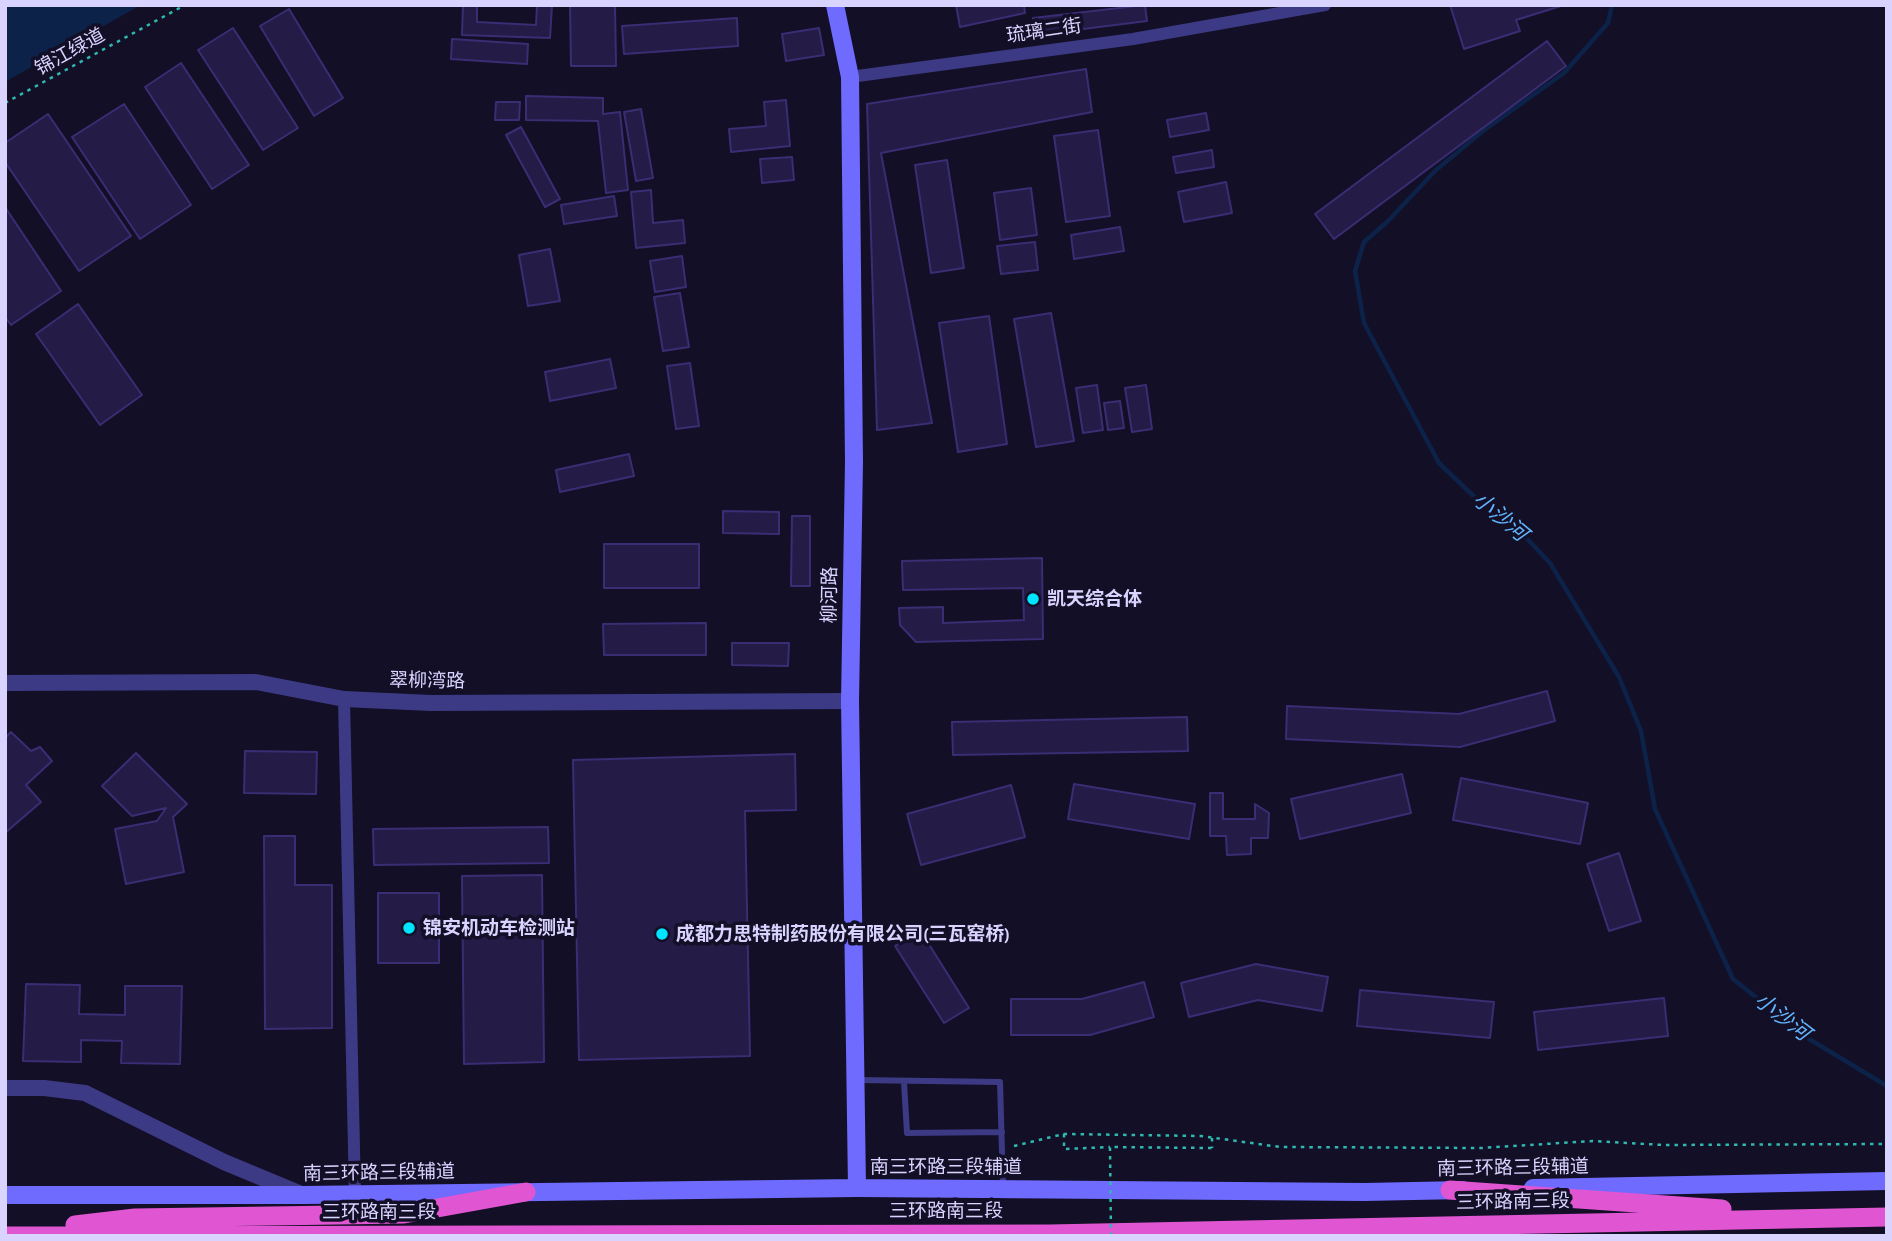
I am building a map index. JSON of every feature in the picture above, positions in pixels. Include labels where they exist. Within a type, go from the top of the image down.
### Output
[{"type":"highway","points":[[1450,1190],[1846,1218]]},
{"type":"highway","points":[[5,1234],[135,1218],[404,1214],[526,1192]]},
{"type":"highway","name":"三环路南三段","points":[[5,1234],[1049,1234],[1887,1217]]},
{"type":"main road","name":"柳河路","points":[[835,5],[850,78],[854,462],[850,701],[857,1188]]},
{"type":"main road","name":"南三环路三段辅道","points":[[5,1195],[303,1195],[857,1188],[1364,1192],[1887,1181]]},
{"type":"street","name":"琉璃二街","points":[[850,78],[1133,39],[1325,5]]},
{"type":"street","name":"翠柳湾路","points":[[5,683],[256,681],[344,699],[432,703],[850,701]]},
{"type":"street","points":[[344,699],[355,1194]]},
{"type":"street","points":[[5,1088],[44,1088],[85,1093],[225,1162],[303,1195]]},
{"type":"lane","points":[[856,1080],[1000,1082],[1003,1189]]},
{"type":"lane","points":[[904,1082],[907,1133],[1002,1132]]},
{"type":"path","name":"锦江绿道","points":[[5,103],[185,5]]},
{"type":"path","points":[[1064,1134],[1064,1149],[1212,1147],[1212,1138]]},
{"type":"path","points":[[1002,1149],[1064,1134],[1212,1138],[1280,1147],[1481,1148],[1593,1141],[1664,1145],[1887,1144]]},
{"type":"path","points":[[1110,1147],[1111,1236]]},
{"type":"water","points":[[5,5],[141,5],[5,82]]},
{"type":"building","points":[[463,5],[477,5],[477,22],[536,25],[537,5],[552,5],[550,38],[462,35]]},
{"type":"building","points":[[570,5],[615,5],[616,66],[571,66]]},
{"type":"building","points":[[956,5],[1024,5],[1025,13],[960,27]]},
{"type":"building","points":[[1145,5],[1147,21],[1035,35],[1033,18]]},
{"type":"building","points":[[1450,5],[1561,6],[1516,20],[1520,31],[1464,49]]},
{"type":"building","points":[[289,9],[343,98],[314,116],[260,26]]},
{"type":"building","points":[[737,18],[738,46],[624,54],[622,26]]},
{"type":"building","points":[[233,28],[298,128],[263,150],[198,50]]},
{"type":"building","points":[[819,28],[824,55],[786,61],[782,34]]},
{"type":"building","points":[[452,39],[528,44],[527,64],[451,59]]},
{"type":"building","points":[[1547,41],[1566,66],[1334,239],[1315,214]]},
{"type":"building","points":[[181,63],[249,165],[212,189],[145,87]]},
{"type":"building","points":[[1086,69],[1092,112],[881,153],[932,423],[877,430],[867,104]]},
{"type":"building","points":[[526,96],[603,98],[603,114],[620,112],[628,190],[606,193],[598,121],[526,120]]},
{"type":"building","points":[[786,100],[790,146],[731,152],[729,129],[766,126],[764,102]]},
{"type":"building","points":[[496,102],[520,102],[519,120],[495,120]]},
{"type":"building","points":[[124,104],[191,205],[140,239],[72,137]]},
{"type":"building","points":[[641,109],[653,178],[636,181],[624,112]]},
{"type":"building","points":[[1206,113],[1209,130],[1170,137],[1167,120]]},
{"type":"building","points":[[48,114],[131,236],[79,271],[5,162],[5,143]]},
{"type":"building","points":[[521,127],[560,199],[545,207],[506,135]]},
{"type":"building","points":[[1098,130],[1110,216],[1066,222],[1054,136]]},
{"type":"building","points":[[1212,150],[1214,167],[1176,173],[1173,157]]},
{"type":"building","points":[[792,157],[794,180],[762,183],[760,159]]},
{"type":"building","points":[[947,160],[964,268],[931,273],[915,165]]},
{"type":"building","points":[[1226,182],[1232,213],[1184,222],[1178,192]]},
{"type":"building","points":[[1031,188],[1037,235],[1000,240],[994,193]]},
{"type":"building","points":[[651,190],[653,223],[683,220],[685,243],[636,248],[631,192]]},
{"type":"building","points":[[614,196],[617,216],[564,224],[561,205]]},
{"type":"building","points":[[5,207],[61,291],[11,325],[5,317]]},
{"type":"building","points":[[1120,227],[1124,251],[1074,259],[1071,235]]},
{"type":"building","points":[[1035,242],[1038,270],[1001,274],[997,246]]},
{"type":"building","points":[[550,249],[560,301],[528,306],[519,255]]},
{"type":"building","points":[[682,256],[686,287],[655,292],[650,261]]},
{"type":"building","points":[[680,293],[689,347],[663,351],[654,297]]},
{"type":"building","points":[[78,304],[142,395],[100,425],[36,334]]},
{"type":"building","points":[[1051,313],[1074,441],[1036,447],[1014,319]]},
{"type":"building","points":[[989,316],[1007,444],[958,452],[939,323]]},
{"type":"building","points":[[610,359],[616,388],[550,401],[545,372]]},
{"type":"building","points":[[690,363],[699,426],[676,429],[667,366]]},
{"type":"building","points":[[1097,385],[1103,430],[1083,433],[1076,388]]},
{"type":"building","points":[[1146,385],[1152,429],[1132,432],[1125,388]]},
{"type":"building","points":[[1120,401],[1124,428],[1108,430],[1104,403]]},
{"type":"building","points":[[629,454],[634,476],[560,492],[556,470]]},
{"type":"building","points":[[723,511],[779,512],[779,534],[723,533]]},
{"type":"building","points":[[792,516],[810,516],[810,586],[791,586]]},
{"type":"building","points":[[604,544],[699,544],[699,588],[604,588]]},
{"type":"building","name":"凯天综合体","points":[[1042,558],[1043,639],[916,642],[900,625],[899,608],[943,607],[943,623],[1024,620],[1023,588],[903,590],[902,561]]},
{"type":"building","points":[[706,623],[706,655],[604,655],[603,624]]},
{"type":"building","points":[[732,643],[789,643],[788,666],[732,665]]},
{"type":"building","points":[[1547,691],[1555,721],[1460,747],[1286,739],[1287,706],[1459,714]]},
{"type":"building","points":[[1187,717],[1188,751],[953,755],[952,722]]},
{"type":"building","points":[[11,732],[31,751],[40,747],[52,761],[26,785],[41,802],[5,833],[5,738]]},
{"type":"building","points":[[245,751],[317,752],[316,794],[244,793]]},
{"type":"building","points":[[136,753],[187,804],[173,817],[184,872],[126,884],[115,829],[157,821],[166,808],[132,816],[102,786]]},
{"type":"building","name":"成都力思特制药股份有限公司(三瓦窑桥)","points":[[795,754],[796,810],[745,811],[750,1056],[579,1060],[573,760]]},
{"type":"building","points":[[1402,774],[1411,813],[1300,839],[1291,799]]},
{"type":"building","points":[[1461,778],[1588,803],[1580,844],[1453,820]]},
{"type":"building","points":[[1074,784],[1195,804],[1189,839],[1068,819]]},
{"type":"building","points":[[1011,785],[1025,837],[921,865],[907,814]]},
{"type":"building","points":[[1210,793],[1223,793],[1223,819],[1255,819],[1255,804],[1269,813],[1268,838],[1251,838],[1251,854],[1227,855],[1226,836],[1210,836]]},
{"type":"building","points":[[548,827],[549,863],[374,865],[373,829]]},
{"type":"building","points":[[264,836],[295,836],[295,885],[332,885],[332,1028],[265,1029]]},
{"type":"building","points":[[1619,853],[1641,921],[1609,931],[1587,864]]},
{"type":"building","points":[[542,875],[544,1062],[464,1064],[462,876]]},
{"type":"building","name":"锦安机动车检测站","points":[[378,893],[439,893],[439,963],[378,963]]},
{"type":"building","points":[[920,930],[969,1008],[944,1023],[895,946]]},
{"type":"building","points":[[1256,964],[1328,977],[1322,1011],[1258,1000],[1189,1017],[1181,983]]},
{"type":"building","points":[[1144,982],[1154,1017],[1090,1035],[1011,1035],[1011,999],[1082,999]]},
{"type":"building","points":[[26,984],[80,985],[79,1014],[125,1015],[125,986],[182,986],[180,1064],[121,1063],[122,1041],[81,1040],[81,1062],[23,1061]]},
{"type":"building","points":[[1360,990],[1494,1002],[1490,1038],[1357,1026]]},
{"type":"building","points":[[1664,998],[1668,1036],[1538,1050],[1534,1012]]},
{"type":"waterway","name":"小沙河","points":[[1612,5],[1608,23],[1564,73],[1483,131],[1436,170],[1387,222],[1364,242],[1355,271],[1364,323],[1439,463],[1486,508],[1515,526],[1550,563],[1619,677],[1641,731],[1655,809],[1733,979],[1809,1039],[1887,1086]]},
{"type":"place","name":"凯天综合体","points":[[1033,599]]},
{"type":"place","name":"锦安机动车检测站","points":[[409,928]]},
{"type":"place","name":"成都力思特制药股份有限公司(三瓦窑桥)","points":[[662,934]]}]
